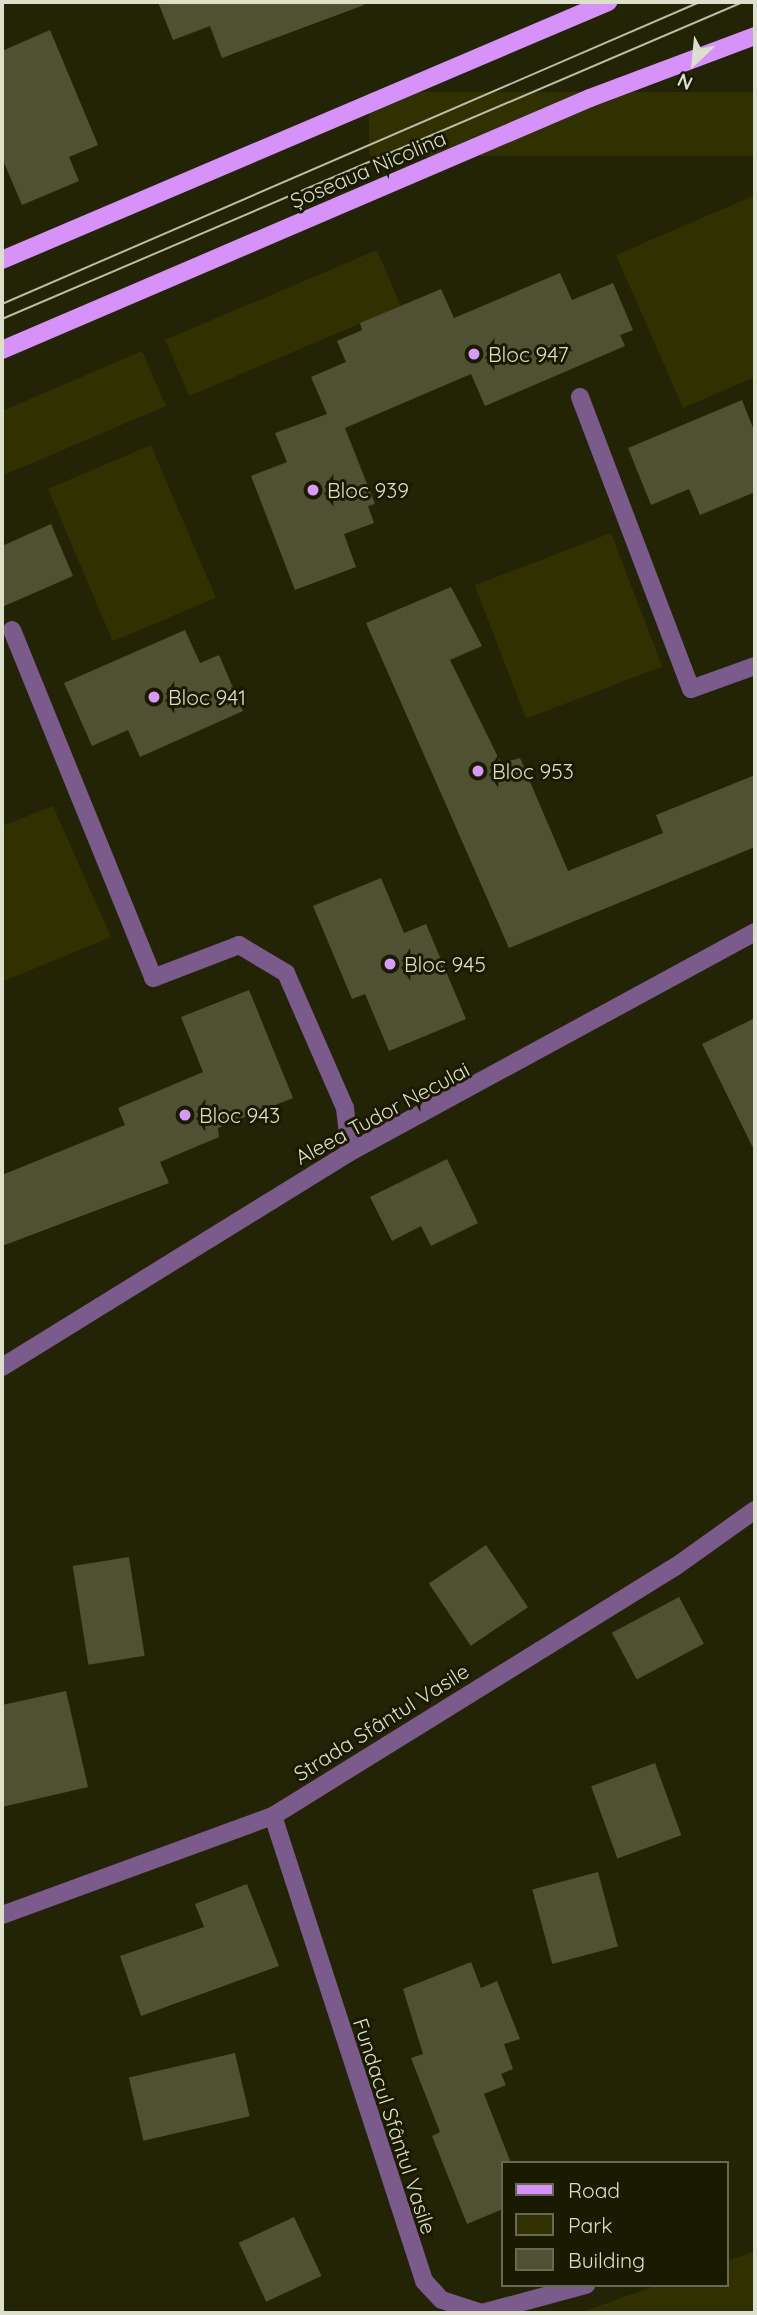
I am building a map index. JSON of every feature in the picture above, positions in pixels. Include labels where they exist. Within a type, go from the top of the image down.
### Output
[{"type":"main road","points":[[2,260],[608,2]]},
{"type":"main road","name":"Șoseaua Nicolina","points":[[2,350],[590,98],[755,36]]},
{"type":"street","points":[[580,397],[691,689],[755,666]]},
{"type":"street","points":[[12,630],[153,978],[239,945],[286,972],[345,1108],[349,1152]]},
{"type":"street","name":"Aleea Tudor Neculai","points":[[2,1367],[349,1152],[755,932]]},
{"type":"street","name":"Strada Sfântul Vasile","points":[[2,1915],[273,1816],[675,1567],[755,1510]]},
{"type":"street","name":"Fundacul Sfântul Vasile","points":[[273,1816],[424,2281],[442,2300],[482,2313],[579,2287]]},
{"type":"green space","points":[[369,92],[755,92],[755,156],[369,156]]},
{"type":"green space","points":[[755,195],[755,377],[683,408],[616,255]]},
{"type":"green space","points":[[377,250],[401,306],[189,396],[165,340]]},
{"type":"green space","points":[[142,351],[166,406],[2,476],[2,411]]},
{"type":"green space","points":[[151,445],[216,598],[113,642],[48,489]]},
{"type":"green space","points":[[611,533],[662,667],[526,719],[475,585]]},
{"type":"green space","points":[[53,806],[111,937],[2,982],[2,826]]},
{"type":"green space","points":[[755,2251],[755,2313],[579,2313],[652,2287],[729,2287],[729,2260]]},
{"type":"building","points":[[158,2],[363,2],[364,5],[222,58],[210,26],[173,40]]},
{"type":"building","points":[[50,30],[98,145],[69,157],[79,181],[22,205],[2,158],[2,51]]},
{"type":"building","name":"Bloc 947","points":[[560,273],[572,300],[613,283],[633,330],[620,335],[625,346],[485,406],[471,374],[345,428],[375,504],[368,506],[374,523],[344,534],[356,567],[295,590],[251,476],[287,462],[275,433],[327,414],[311,377],[346,362],[337,341],[362,330],[360,323],[441,289],[454,318]]},
{"type":"building","points":[[742,400],[755,433],[755,492],[700,515],[689,489],[651,505],[628,448]]},
{"type":"building","points":[[51,524],[73,576],[2,607],[2,546]]},
{"type":"building","name":"Bloc 953","points":[[451,587],[482,646],[450,660],[501,763],[520,758],[568,871],[663,833],[656,815],[755,775],[755,847],[509,948],[366,623]]},
{"type":"building","name":"Bloc 941","points":[[185,630],[200,663],[219,655],[243,711],[140,757],[128,730],[92,746],[64,683]]},
{"type":"building","name":"Bloc 945","points":[[381,878],[404,933],[426,924],[466,1019],[389,1051],[365,994],[352,999],[313,906]]},
{"type":"building","name":"Bloc 943","points":[[249,990],[293,1098],[218,1128],[219,1137],[160,1162],[169,1183],[2,1246],[2,1175],[125,1125],[118,1108],[203,1072],[181,1017]]},
{"type":"building","points":[[755,1018],[755,1152],[702,1044]]},
{"type":"building","points":[[447,1159],[478,1223],[431,1246],[421,1226],[392,1241],[370,1197]]},
{"type":"building","points":[[486,1545],[528,1607],[471,1646],[429,1584]]},
{"type":"building","points":[[129,1557],[145,1656],[88,1665],[73,1566]]},
{"type":"building","points":[[679,1597],[704,1644],[637,1679],[612,1633]]},
{"type":"building","points":[[66,1691],[88,1787],[2,1807],[2,1705]]},
{"type":"building","points":[[655,1763],[681,1835],[617,1859],[591,1786]]},
{"type":"building","points":[[598,1872],[618,1946],[552,1964],[532,1890]]},
{"type":"building","points":[[247,1884],[279,1966],[141,2016],[120,1956],[204,1927],[195,1904]]},
{"type":"building","points":[[471,1962],[481,1988],[497,1981],[520,2039],[504,2044],[513,2069],[501,2074],[506,2085],[484,2094],[510,2161],[502,2161],[502,2209],[467,2224],[432,2136],[440,2132],[411,2058],[423,2054],[403,1989]]},
{"type":"building","points":[[235,2053],[250,2116],[143,2141],[129,2078]]},
{"type":"building","points":[[294,2217],[321,2276],[266,2302],[239,2243]]},
{"type":"tram line","points":[[2,304],[700,2]]},
{"type":"tram line","points":[[2,319],[743,2]]},
{"type":"place","name":"Bloc 947","points":[[474,354]]},
{"type":"place","name":"Bloc 939","points":[[313,490]]},
{"type":"place","name":"Bloc 941","points":[[154,697]]},
{"type":"place","name":"Bloc 953","points":[[478,771]]},
{"type":"place","name":"Bloc 945","points":[[390,964]]},
{"type":"place","name":"Bloc 943","points":[[185,1115]]}]
